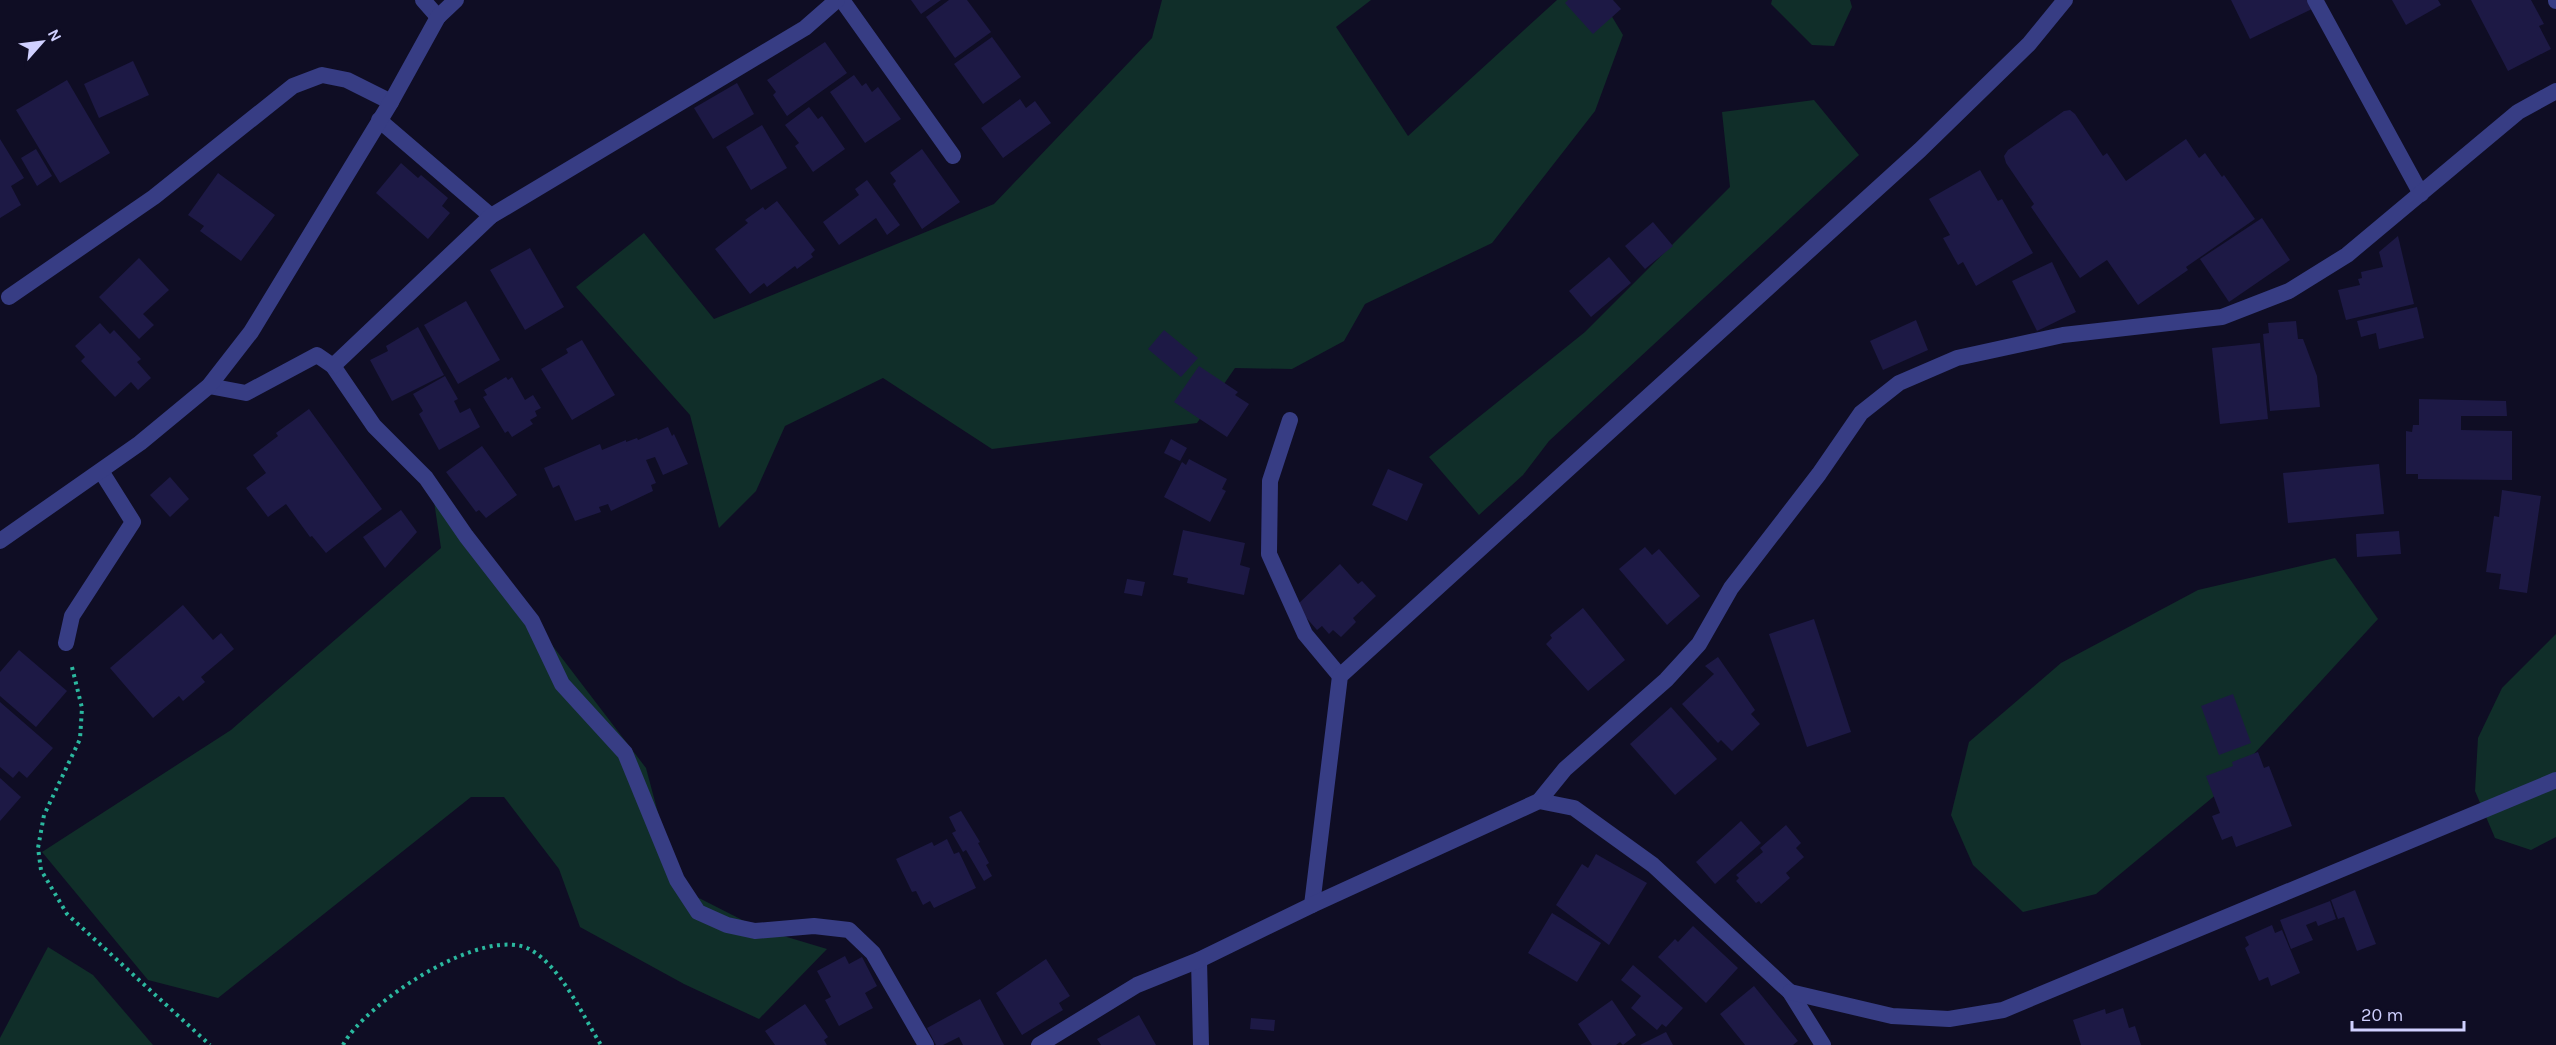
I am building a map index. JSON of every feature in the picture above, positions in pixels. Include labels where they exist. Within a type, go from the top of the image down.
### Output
[{"type":"street","points":[[423,0],[438,17]]},
{"type":"street","points":[[0,541],[101,471],[209,387],[251,332],[391,102],[438,17],[456,0]]},
{"type":"street","points":[[333,366],[491,216],[805,28],[837,0]]},
{"type":"street","points":[[842,0],[953,156]]},
{"type":"street","points":[[1311,905],[1340,676],[1920,150],[2029,44],[2065,0]]},
{"type":"street","points":[[2315,0],[2421,194]]},
{"type":"street","points":[[9,297],[154,197],[293,86],[322,75],[347,80],[391,102]]},
{"type":"street","points":[[1039,1045],[1137,985],[1199,960],[1311,905],[1539,801],[1565,770],[1666,680],[1699,644],[1731,588],[1819,474],[1861,413],[1899,383],[1957,358],[2063,335],[2222,317],[2289,291],[2348,255],[2518,112],[2556,91]]},
{"type":"street","points":[[379,120],[491,216]]},
{"type":"street","points":[[209,387],[246,393],[317,355],[333,366],[374,426],[426,478],[465,536],[532,621],[562,684],[625,753],[677,880],[698,912],[727,925],[755,931],[814,926],[849,930],[873,952],[926,1045]]},
{"type":"street","points":[[1290,420],[1270,481],[1269,554],[1305,634],[1340,676]]},
{"type":"street","points":[[66,643],[72,616],[133,522],[101,471]]},
{"type":"street","points":[[1790,992],[1892,1016],[1949,1019],[2003,1010],[2556,780]]},
{"type":"street","points":[[1539,801],[1574,808],[1653,865],[1790,992],[1823,1045]]},
{"type":"street","points":[[1199,960],[1201,1045]]},
{"type":"path","points":[[66,643],[82,708],[80,739],[44,814],[38,848],[41,870],[51,891],[67,914],[210,1045]]},
{"type":"path","points":[[344,1045],[351,1031],[394,993],[456,956],[507,943],[531,950],[555,971],[601,1045]]},
{"type":"green space","points":[[1162,0],[1371,0],[1336,27],[1408,136],[1557,0],[1602,0],[1623,35],[1595,111],[1492,243],[1365,304],[1344,341],[1292,369],[1235,368],[1197,423],[992,449],[883,378],[785,426],[756,491],[719,528],[690,415],[576,287],[644,233],[714,319],[994,204],[1152,38]]},
{"type":"green space","points":[[1772,0],[1850,0],[1852,7],[1834,46],[1812,45],[1771,4]]},
{"type":"green space","points":[[1814,100],[1859,155],[1549,441],[1523,475],[1479,515],[1429,457],[1585,332],[1730,187],[1722,112]]},
{"type":"green space","points":[[432,488],[646,768],[673,869],[697,897],[760,929],[827,949],[759,1019],[684,984],[580,927],[559,869],[504,797],[471,797],[218,998],[148,980],[42,852],[231,730],[441,548]]},
{"type":"green space","points":[[2335,558],[2378,619],[2218,793],[2096,894],[2023,912],[1973,865],[1951,815],[1969,742],[2061,663],[2198,590]]},
{"type":"green space","points":[[2556,634],[2556,837],[2531,850],[2495,838],[2475,791],[2478,738],[2502,688]]},
{"type":"green space","points":[[48,947],[93,975],[153,1045],[0,1045],[0,1038]]},
{"type":"building","points":[[911,0],[941,0],[921,14]]},
{"type":"building","points":[[949,0],[967,0],[991,32],[955,58],[926,17]]},
{"type":"building","points":[[1568,0],[1613,0],[1621,9],[1593,34],[1565,3]]},
{"type":"building","points":[[2231,0],[2308,0],[2312,9],[2250,39]]},
{"type":"building","points":[[2392,0],[2438,0],[2441,5],[2406,25]]},
{"type":"building","points":[[2471,0],[2531,0],[2544,24],[2539,26],[2551,49],[2508,71]]},
{"type":"building","points":[[992,37],[1021,77],[983,104],[954,64]]},
{"type":"building","points":[[825,42],[847,73],[787,116],[773,95],[776,92],[767,80]]},
{"type":"building","points":[[133,61],[149,95],[99,118],[84,84]]},
{"type":"building","points":[[854,75],[862,86],[866,83],[872,92],[878,87],[901,119],[865,143],[830,92]]},
{"type":"building","points":[[67,80],[110,153],[60,183],[16,110]]},
{"type":"building","points":[[737,83],[754,114],[713,139],[694,108]]},
{"type":"building","points":[[1020,99],[1026,108],[1035,101],[1051,123],[1003,158],[981,128]]},
{"type":"building","points":[[809,107],[818,119],[822,116],[845,149],[813,172],[795,146],[799,143],[785,125]]},
{"type":"building","points":[[2070,110],[2103,156],[2107,153],[2126,181],[2186,139],[2199,158],[2205,153],[2222,177],[2224,175],[2255,219],[2186,267],[2188,270],[2138,305],[2107,260],[2080,278],[2031,207],[2034,204],[2006,163],[2004,156],[2008,150],[2064,111]]},
{"type":"building","points":[[762,125],[787,168],[751,190],[726,147]]},
{"type":"building","points":[[0,139],[24,178],[11,186],[21,205],[0,218]]},
{"type":"building","points":[[36,149],[52,176],[37,186],[21,158]]},
{"type":"building","points":[[922,149],[960,202],[922,229],[893,184],[896,181],[890,173]]},
{"type":"building","points":[[401,163],[418,178],[421,175],[448,198],[442,206],[450,213],[428,239],[376,193]]},
{"type":"building","points":[[1980,170],[1998,201],[2002,199],[2033,253],[1976,286],[1963,262],[1958,265],[1943,238],[1950,235],[1929,199]]},
{"type":"building","points":[[218,173],[275,215],[241,261],[200,231],[204,226],[188,215]]},
{"type":"building","points":[[867,180],[900,225],[887,235],[876,218],[839,245],[823,222],[859,195],[855,189]]},
{"type":"building","points":[[777,201],[815,250],[811,254],[813,257],[797,269],[795,266],[767,287],[764,283],[750,294],[715,249],[748,223],[745,220],[763,207],[765,210]]},
{"type":"building","points":[[2262,218],[2290,260],[2229,302],[2200,259]]},
{"type":"building","points":[[1653,222],[1673,246],[1645,269],[1625,246]]},
{"type":"building","points":[[2398,236],[2414,304],[2346,320],[2338,290],[2360,285],[2358,279],[2362,278],[2361,272],[2383,267],[2379,252]]},
{"type":"building","points":[[530,248],[564,307],[525,330],[490,270]]},
{"type":"building","points":[[1609,257],[1631,283],[1591,317],[1569,291]]},
{"type":"building","points":[[139,258],[169,290],[143,314],[154,325],[139,339],[99,297]]},
{"type":"building","points":[[2052,262],[2076,312],[2037,331],[2012,281]]},
{"type":"building","points":[[466,301],[500,360],[458,384],[424,325]]},
{"type":"building","points":[[2417,307],[2424,338],[2379,349],[2376,333],[2361,337],[2357,321]]},
{"type":"building","points":[[1916,320],[1928,350],[1883,370],[1870,341]]},
{"type":"building","points":[[2296,321],[2298,339],[2303,339],[2317,376],[2320,407],[2270,411],[2263,334],[2269,333],[2268,323]]},
{"type":"building","points":[[100,323],[110,334],[114,330],[141,359],[137,362],[151,378],[138,390],[131,382],[115,397],[81,361],[85,357],[75,346]]},
{"type":"building","points":[[418,327],[444,375],[392,401],[370,360],[388,351],[386,346]]},
{"type":"building","points":[[1164,330],[1198,358],[1181,377],[1148,349]]},
{"type":"building","points":[[582,340],[615,395],[572,420],[541,369],[568,353],[566,349]]},
{"type":"building","points":[[2260,343],[2268,419],[2220,424],[2212,348]]},
{"type":"building","points":[[1199,366],[1238,392],[1235,395],[1249,404],[1227,437],[1174,402]]},
{"type":"building","points":[[445,376],[458,399],[454,401],[460,413],[470,408],[480,427],[439,450],[419,414],[423,411],[413,394]]},
{"type":"building","points":[[506,377],[508,380],[512,377],[525,400],[533,395],[541,408],[535,411],[537,416],[530,420],[533,424],[512,437],[508,431],[505,433],[483,397],[487,395],[484,390]]},
{"type":"building","points":[[2419,399],[2506,401],[2507,416],[2461,416],[2461,430],[2512,431],[2512,480],[2418,479],[2418,474],[2406,474],[2406,431],[2412,432],[2413,425],[2419,425]]},
{"type":"building","points":[[309,409],[382,509],[326,553],[312,536],[310,537],[286,504],[268,517],[246,488],[266,473],[253,455],[278,436],[276,433]]},
{"type":"building","points":[[668,427],[672,436],[674,434],[688,464],[663,475],[655,457],[646,460],[656,483],[651,485],[653,491],[611,511],[608,504],[599,507],[601,512],[575,521],[559,485],[553,488],[544,468],[600,444],[602,450],[626,440],[626,442],[637,438],[638,440]]},
{"type":"building","points":[[1171,439],[1187,448],[1180,461],[1164,453]]},
{"type":"building","points":[[482,446],[517,495],[486,518],[479,510],[476,512],[446,472]]},
{"type":"building","points":[[1189,459],[1227,479],[1222,489],[1226,491],[1210,522],[1164,497],[1182,462],[1186,465]]},
{"type":"building","points":[[2379,464],[2384,514],[2288,523],[2283,473]]},
{"type":"building","points":[[1388,469],[1423,484],[1407,521],[1372,505]]},
{"type":"building","points":[[170,477],[189,499],[170,517],[150,495]]},
{"type":"building","points":[[2502,490],[2541,496],[2527,593],[2499,589],[2501,574],[2486,572],[2494,516],[2499,517]]},
{"type":"building","points":[[401,510],[417,532],[385,568],[363,537]]},
{"type":"building","points":[[1183,530],[1245,543],[1240,565],[1250,568],[1244,595],[1187,583],[1188,578],[1173,575]]},
{"type":"building","points":[[2399,531],[2401,554],[2357,557],[2356,534]]},
{"type":"building","points":[[1645,547],[1652,555],[1659,549],[1700,596],[1667,625],[1619,569]]},
{"type":"building","points":[[1340,564],[1358,584],[1362,581],[1376,596],[1353,618],[1356,622],[1341,637],[1333,630],[1329,634],[1322,626],[1317,630],[1296,606]]},
{"type":"building","points":[[1127,579],[1145,582],[1142,596],[1124,593]]},
{"type":"building","points":[[183,605],[213,640],[221,633],[234,649],[201,677],[205,682],[183,701],[179,696],[153,718],[110,668]]},
{"type":"building","points":[[1583,608],[1625,660],[1588,691],[1546,644],[1552,638],[1550,635]]},
{"type":"building","points":[[1814,619],[1851,732],[1807,747],[1769,634]]},
{"type":"building","points":[[19,650],[67,691],[36,727],[0,696],[0,672]]},
{"type":"building","points":[[1718,657],[1755,710],[1751,714],[1760,724],[1732,751],[1721,740],[1718,743],[1682,704],[1714,674],[1705,666]]},
{"type":"building","points":[[2233,694],[2251,743],[2219,755],[2201,706]]},
{"type":"building","points":[[0,702],[53,748],[27,778],[19,771],[13,778],[0,767]]},
{"type":"building","points":[[1671,707],[1717,759],[1675,795],[1630,744]]},
{"type":"building","points":[[2258,752],[2264,768],[2269,766],[2292,826],[2236,847],[2232,836],[2222,840],[2212,816],[2220,813],[2206,776],[2233,766],[2232,762]]},
{"type":"building","points":[[0,778],[21,797],[0,821]]},
{"type":"building","points":[[961,811],[980,842],[978,843],[989,863],[986,865],[992,876],[984,881],[966,850],[963,852],[952,833],[956,831],[949,817]]},
{"type":"building","points":[[1741,821],[1761,843],[1715,884],[1696,862]]},
{"type":"building","points":[[1786,825],[1801,843],[1796,848],[1804,857],[1786,873],[1790,878],[1761,904],[1759,901],[1756,903],[1736,881],[1739,878],[1736,875],[1763,852],[1760,848]]},
{"type":"building","points":[[947,839],[954,854],[959,852],[976,888],[934,908],[930,901],[923,905],[916,891],[912,892],[896,859],[932,842],[934,846]]},
{"type":"building","points":[[1596,854],[1647,883],[1609,945],[1556,905],[1582,864],[1588,868]]},
{"type":"building","points":[[2355,890],[2376,944],[2357,951],[2344,917],[2338,919],[2331,900]]},
{"type":"building","points":[[2330,901],[2336,919],[2318,926],[2316,921],[2306,925],[2313,940],[2291,949],[2280,920]]},
{"type":"building","points":[[1552,913],[1601,943],[1577,982],[1528,953]]},
{"type":"building","points":[[2272,925],[2275,933],[2282,930],[2300,973],[2271,986],[2268,977],[2259,981],[2245,948],[2249,945],[2245,937]]},
{"type":"building","points":[[1693,926],[1738,968],[1706,1003],[1658,957],[1675,939],[1678,942]]},
{"type":"building","points":[[845,956],[849,964],[862,957],[877,986],[865,993],[873,1008],[839,1026],[825,1000],[831,997],[817,971]]},
{"type":"building","points":[[1046,959],[1070,996],[1059,1003],[1063,1010],[1022,1035],[996,993]]},
{"type":"building","points":[[1633,965],[1683,1008],[1666,1027],[1662,1024],[1657,1030],[1631,1008],[1641,996],[1621,980]]},
{"type":"building","points":[[1754,986],[1798,1041],[1793,1045],[1745,1045],[1720,1014]]},
{"type":"building","points":[[980,999],[1004,1045],[963,1045],[959,1037],[943,1045],[936,1045],[927,1028]]},
{"type":"building","points":[[1612,1000],[1636,1035],[1623,1045],[1620,1042],[1616,1045],[1592,1045],[1578,1024]]},
{"type":"building","points":[[805,1004],[828,1037],[824,1040],[827,1045],[775,1045],[765,1031]]},
{"type":"building","points":[[2123,1008],[2129,1028],[2135,1026],[2141,1045],[2081,1045],[2073,1020],[2105,1009],[2106,1014]]},
{"type":"building","points":[[1139,1015],[1156,1045],[1101,1045],[1097,1039]]},
{"type":"building","points":[[1251,1018],[1275,1020],[1274,1031],[1250,1029]]},
{"type":"building","points":[[1666,1032],[1673,1045],[1640,1045]]}]
